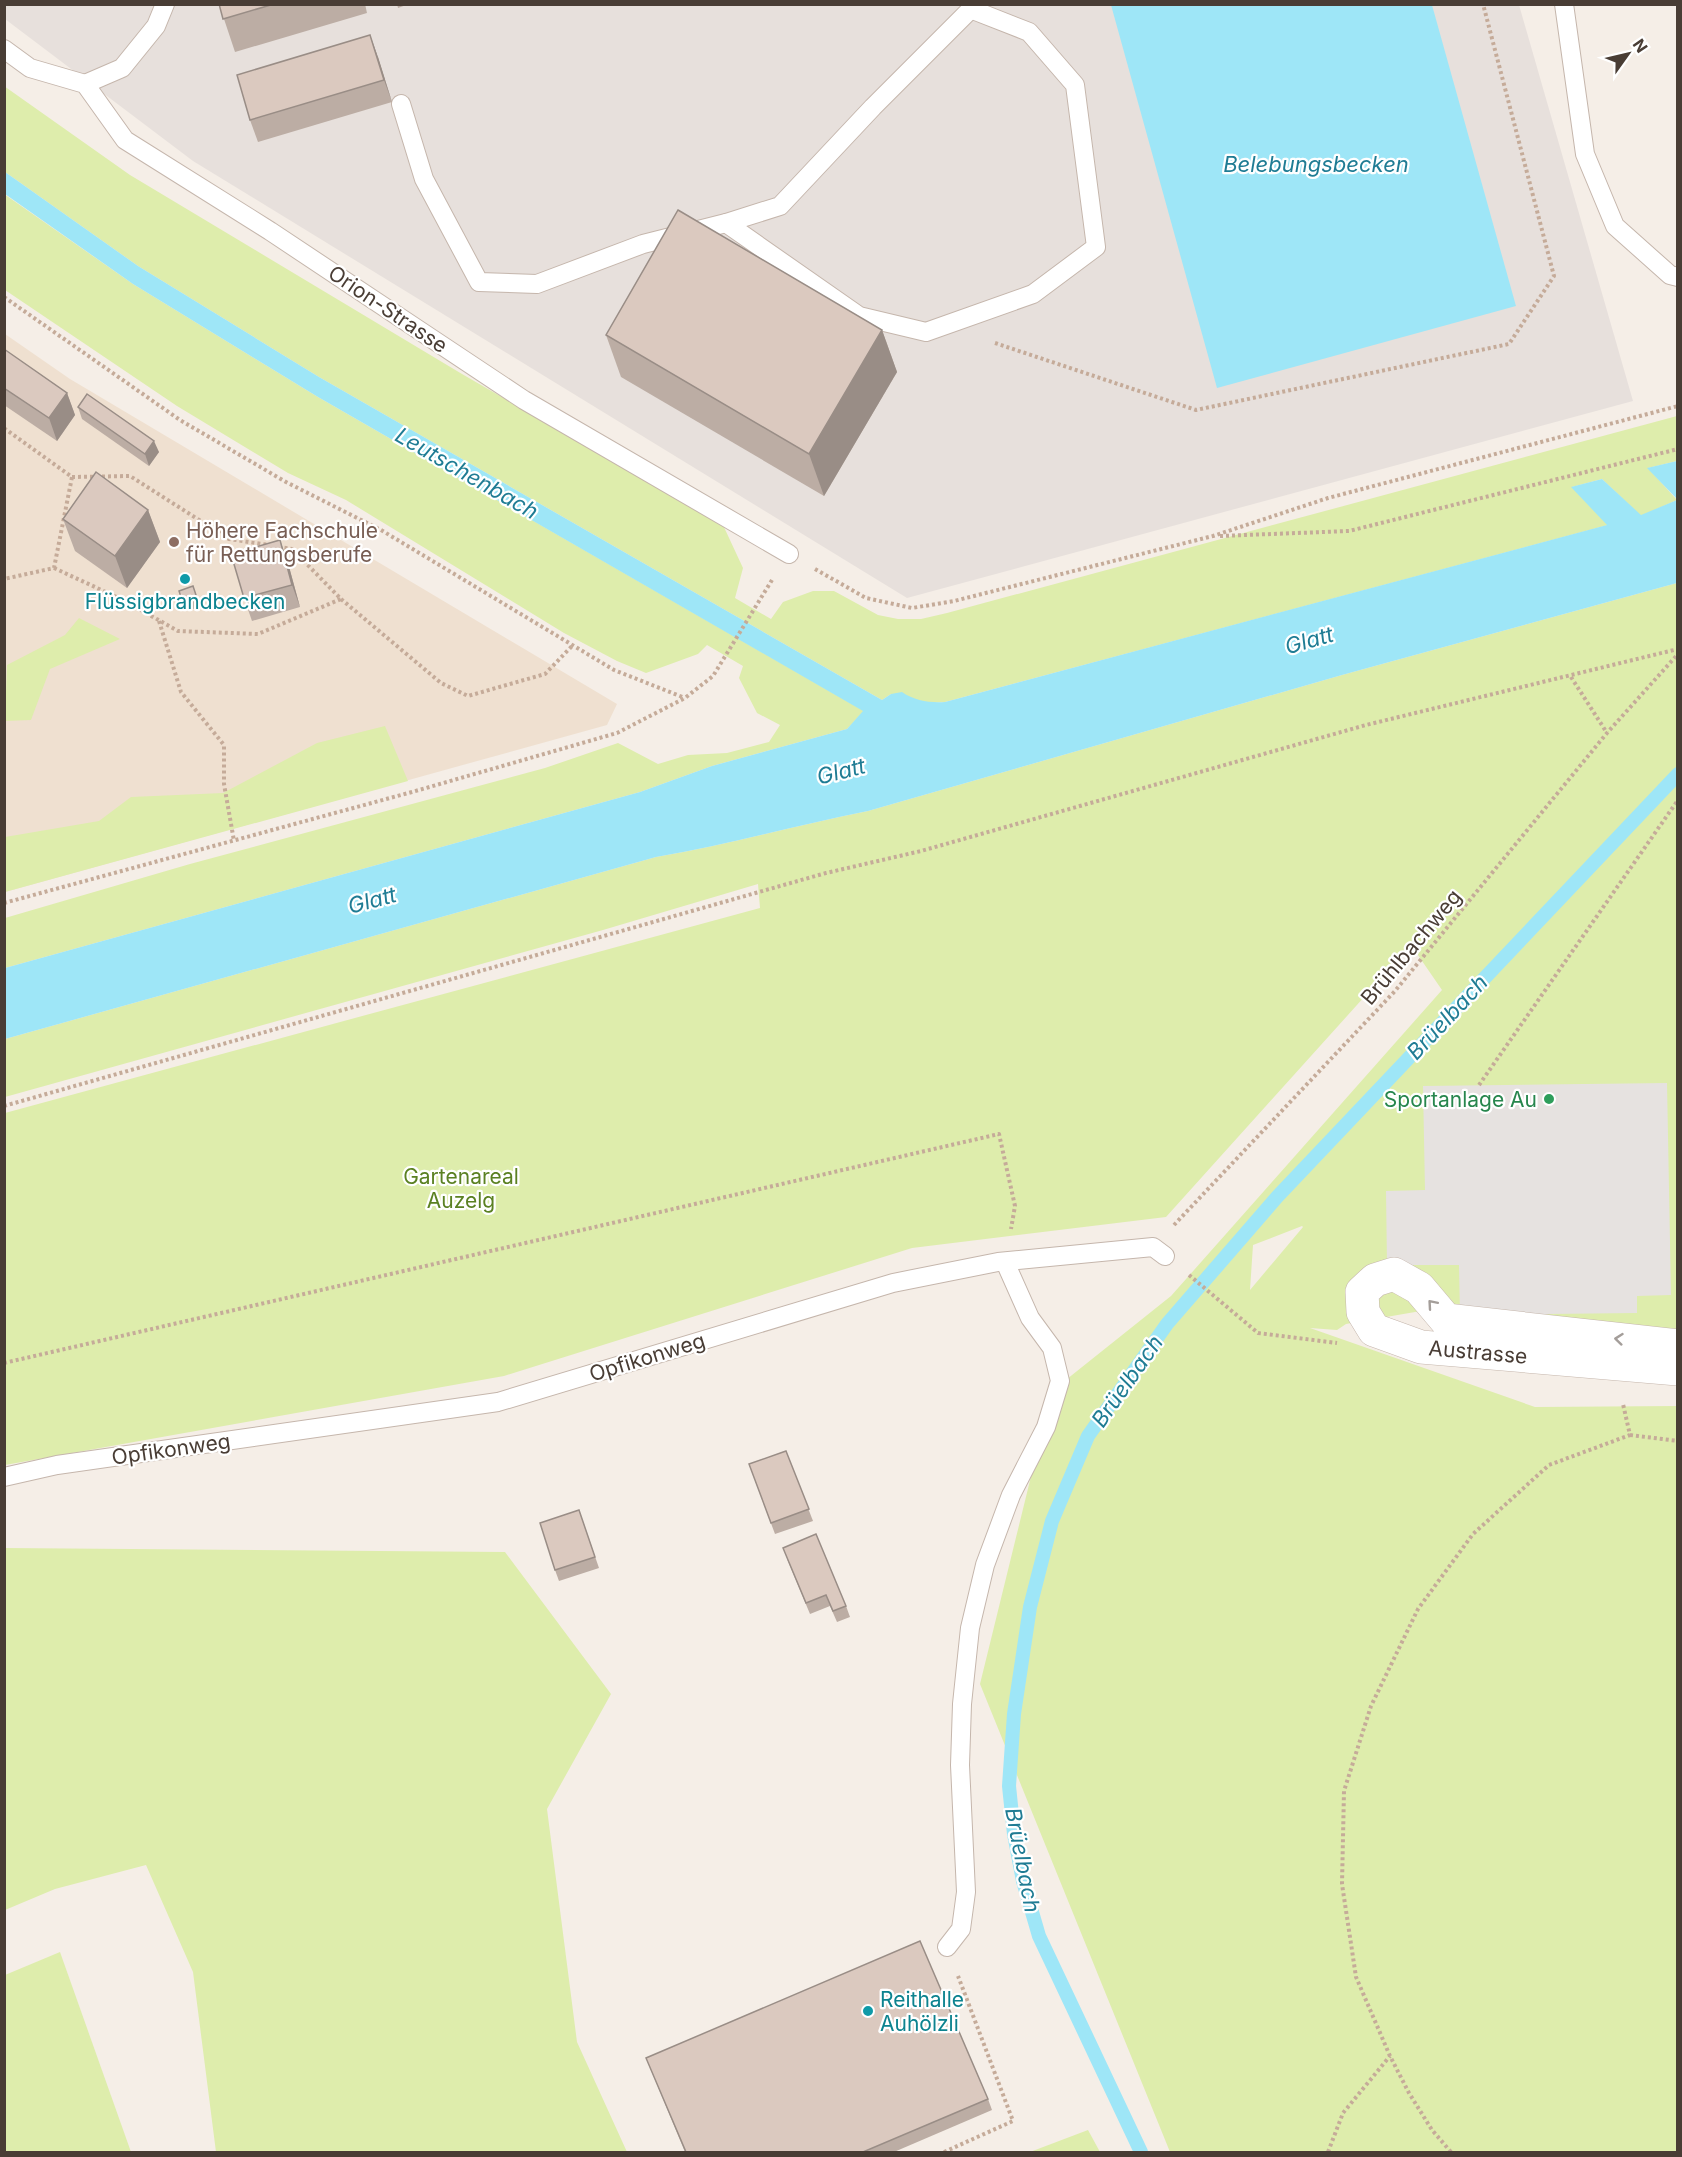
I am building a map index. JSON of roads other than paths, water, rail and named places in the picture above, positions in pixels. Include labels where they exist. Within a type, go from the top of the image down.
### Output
[{"type":"street","name":"Austrasse","points":[[1677,1346],[1446,1320],[1419,1288],[1394,1274],[1375,1280],[1362,1292],[1363,1312],[1374,1330],[1421,1347],[1677,1369]]},
{"type":"lane","points":[[4,49],[30,68],[85,84],[122,68],[156,26],[165,4]]},
{"type":"lane","points":[[1564,4],[1585,154],[1615,226],[1670,274],[1677,277]]},
{"type":"lane","points":[[401,104],[424,179],[479,282],[537,284],[643,244],[726,223],[780,206],[873,107],[975,7],[1029,32],[1074,85],[1096,247],[1033,294],[926,332],[859,316],[726,223]]},
{"type":"lane","name":"Orion-Strasse","points":[[85,84],[125,140],[270,231],[524,400],[789,554]]},
{"type":"lane","name":"Opfikonweg","points":[[4,1477],[57,1466],[498,1402],[893,1283],[1005,1262],[1159,1251]]},
{"type":"lane","points":[[947,1947],[962,1929],[966,1892],[960,1765],[962,1704],[970,1628],[985,1565],[1011,1496],[1047,1427],[1060,1381],[1052,1348],[1030,1318],[1005,1262]]},
{"type":"water","name":"Belebungsbecken","points":[[1111,5],[1432,5],[1516,306],[1217,388]]},
{"type":"water","points":[[5,172],[138,266],[319,377],[882,700],[891,694],[902,692],[923,701],[945,702],[1607,525],[1571,487],[1602,479],[1641,515],[1677,500],[1677,583],[1342,675],[868,811],[656,857],[5,1039],[5,968],[640,792],[712,766],[847,729],[863,711],[318,397],[133,284],[5,194]]},
{"type":"water","points":[[1678,461],[1677,499],[1647,468]]},
{"type":"waterway","name":"Brüelbach","points":[[1141,2152],[1039,1936],[1023,1881],[1014,1834],[1009,1786],[1014,1714],[1030,1607],[1052,1521],[1088,1436],[1167,1324],[1277,1197],[1678,774]]},
{"type":"place","name":"Höhere Fachschule für Rettungsberufe","points":[[174,542]]},
{"type":"place","name":"Flüssigbrandbecken","points":[[185,579]]},
{"type":"place","name":"Sportanlage Au","points":[[1549,1099]]},
{"type":"place","name":"Reithalle Auhölzli","points":[[868,2011]]},
{"type":"water label","name":"Leutschenbach","points":[[467,473]]},
{"type":"water label","name":"Glatt","points":[[1309,640]]},
{"type":"water label","name":"Glatt","points":[[841,771]]},
{"type":"water label","name":"Glatt","points":[[372,900]]},
{"type":"park label","name":"Gartenareal Auzelg","points":[[461,1188]]}]
